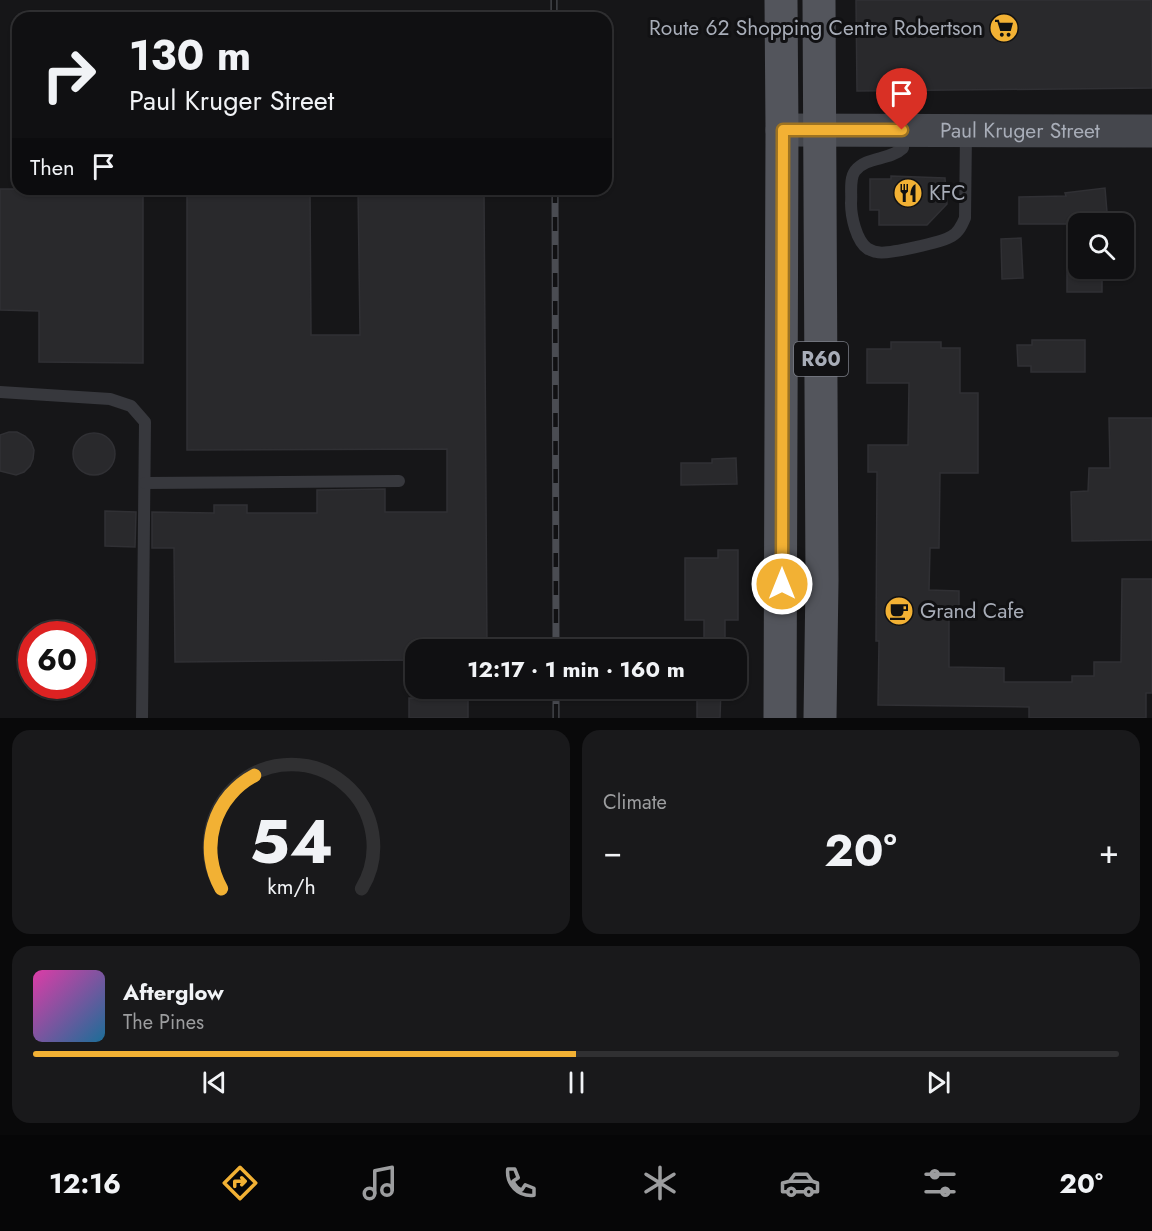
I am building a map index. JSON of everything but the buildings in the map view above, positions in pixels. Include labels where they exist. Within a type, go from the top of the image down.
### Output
[{"type":"main road","name":"R60","points":[[780,718],[783,130],[781,0]]},
{"type":"main road","name":"R60","points":[[819,0],[822,581],[820,718]]},
{"type":"street","name":"Paul Kruger Street","points":[[783,130],[1152,131]]},
{"type":"lane","points":[[902,130],[903,148],[890,157],[876,158],[861,166],[854,172],[852,179],[851,213],[857,233],[866,247],[878,253],[922,246],[951,237],[959,230],[965,218],[966,132]]},
{"type":"lane","points":[[0,392],[110,399],[131,406],[145,422],[142,718]]},
{"type":"lane","points":[[145,483],[399,481]]},
{"type":"railway","points":[[554,0],[554,12]]},
{"type":"railway","points":[[555,195],[556,639]]},
{"type":"railway","points":[[556,699],[556,718]]},
{"type":"place","name":"Route 62 Shopping Centre Robertson","points":[[1004,28]]},
{"type":"place","name":"KFC","points":[[908,193]]},
{"type":"place","name":"Grand Cafe","points":[[899,611]]},
{"type":"route","points":[[782,584],[783,130],[902,130]]}]
